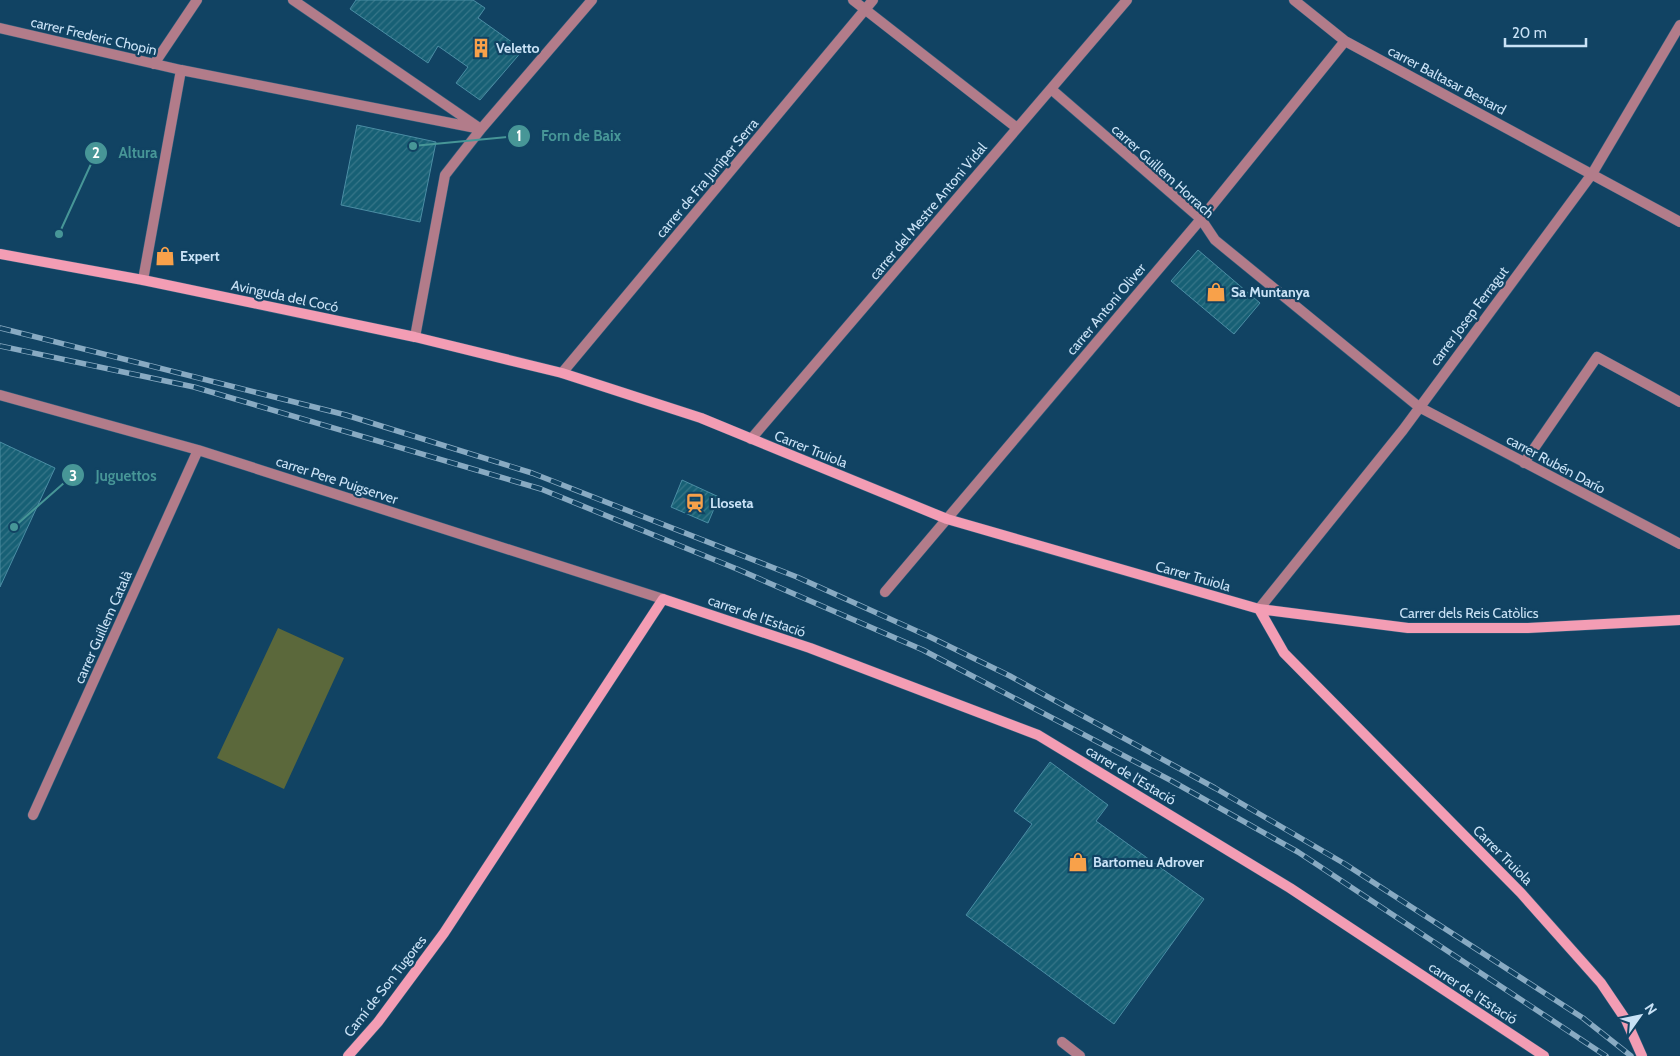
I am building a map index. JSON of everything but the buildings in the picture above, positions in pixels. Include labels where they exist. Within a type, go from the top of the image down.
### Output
[{"type":"street","points":[[154,64],[197,0]]},
{"type":"street","points":[[294,0],[481,129]]},
{"type":"street","points":[[415,337],[445,175],[481,129],[592,0]]},
{"type":"street","points":[[853,0],[1017,128]]},
{"type":"street","name":"carrer de Fra Juníper Serra","points":[[562,373],[873,0]]},
{"type":"street","name":"carrer del Mestre Antoni Vidal","points":[[752,440],[1127,0]]},
{"type":"street","name":"carrer Baltasar Bestard","points":[[1294,0],[1345,41],[1680,222]]},
{"type":"street","name":"carrer Josep Ferragut","points":[[1259,610],[1419,407],[1592,174],[1680,25]]},
{"type":"street","name":"carrer Frederic Chopin","points":[[0,28],[181,70],[481,129]]},
{"type":"street","name":"carrer Antoni Oliver","points":[[885,592],[1201,219],[1345,41]]},
{"type":"street","points":[[143,280],[181,70]]},
{"type":"street","name":"carrer Guillem Horrach","points":[[1051,89],[1201,219],[1215,240],[1419,407]]},
{"type":"street","name":"Avinguda del Cocó","points":[[0,254],[143,280],[415,337],[562,373]]},
{"type":"street","points":[[1524,463],[1597,357],[1680,402]]},
{"type":"street","name":"Carrer Truiola","points":[[562,373],[701,418],[946,518],[1259,610],[1284,654],[1521,893],[1601,983],[1626,1020],[1642,1056]]},
{"type":"street","name":"carrer Pere Puigserver","points":[[0,395],[198,450],[663,598]]},
{"type":"street","name":"carrer Rubén Darío","points":[[1419,407],[1680,544]]},
{"type":"street","name":"carrer Guillem Català","points":[[33,815],[198,450]]},
{"type":"street","name":"Camí de Son Tugores","points":[[348,1056],[378,1022],[444,933],[663,598]]},
{"type":"street","name":"carrer de l'Estació","points":[[663,598],[810,648],[1038,735],[1290,888],[1544,1056]]},
{"type":"street","name":"Carrer dels Reis Catòlics","points":[[1259,610],[1408,628],[1528,628],[1680,620]]},
{"type":"street","points":[[1062,1042],[1080,1056]]},
{"type":"green space","points":[[278,628],[344,658],[284,789],[217,758]]},
{"type":"railway","points":[[0,328],[346,415],[532,473],[797,577],[930,637],[1010,676],[1215,788],[1345,864],[1583,1018],[1631,1056]]},
{"type":"railway","points":[[0,346],[194,387],[541,489],[737,569],[923,650],[1170,780],[1298,852],[1606,1056]]},
{"type":"place","name":"Veletto","points":[[481,48]]},
{"type":"place","name":"Forn de Baix","points":[[413,146]]},
{"type":"place","name":"Altura","points":[[59,234]]},
{"type":"place","name":"Expert","points":[[165,256]]},
{"type":"place","name":"Sa Muntanya","points":[[1216,292]]},
{"type":"place","name":"Lloseta","points":[[695,503]]},
{"type":"place","name":"Juguettos","points":[[14,527]]},
{"type":"place","name":"Bartomeu Adrover","points":[[1078,862]]}]
